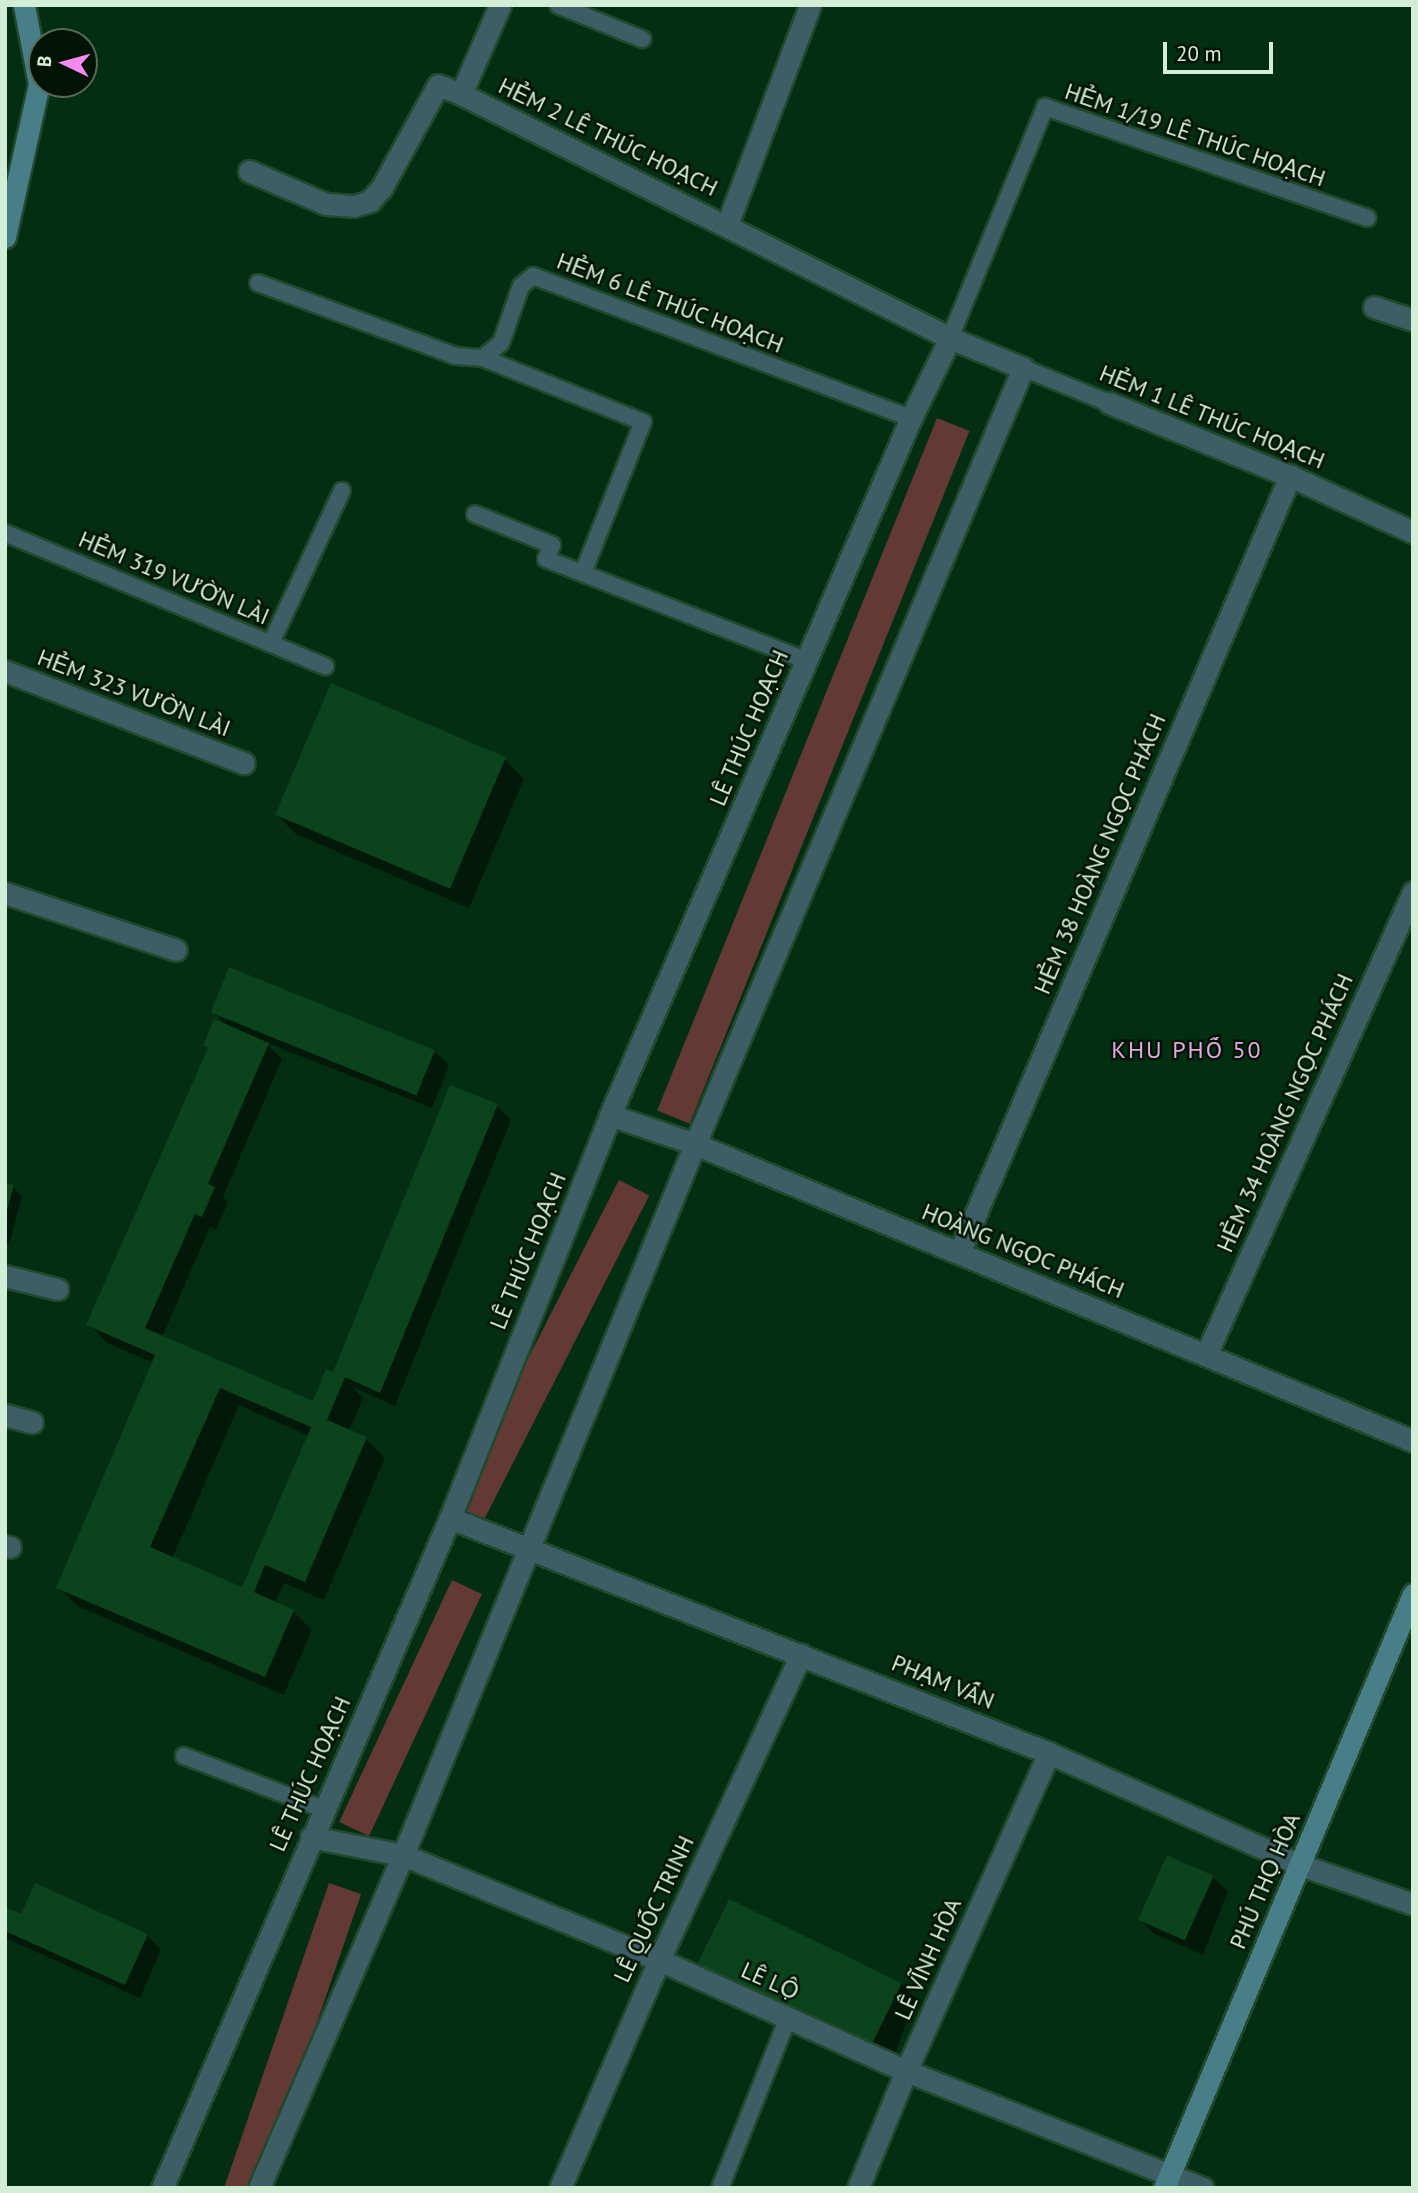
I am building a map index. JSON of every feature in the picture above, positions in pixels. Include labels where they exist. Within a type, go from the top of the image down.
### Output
[{"type":"street","points":[[5,237],[38,84],[24,5]]},
{"type":"street","points":[[461,94],[500,5]]},
{"type":"street","points":[[727,225],[810,5]]},
{"type":"street","name":"HẺM 2 LÊ THÚC HOẠCH","points":[[248,171],[326,204],[354,206],[370,201],[382,187],[438,85],[727,225],[950,338],[990,354]]},
{"type":"street","points":[[1374,307],[1413,320]]},
{"type":"street","name":"LÊ THÚC HOẠCH","points":[[162,2188],[450,1518],[610,1115],[911,418],[950,338]]},
{"type":"street","name":"HẺM 1 LÊ THÚC HOẠCH","points":[[990,354],[1023,368]]},
{"type":"street","points":[[259,2188],[403,1855],[695,1144],[1023,368]]},
{"type":"street","name":"HẺM 1 LÊ THÚC HOẠCH","points":[[1109,403],[1290,476],[1413,532]]},
{"type":"street","name":"HẺM 38 HOÀNG NGỌC PHÁCH","points":[[959,1254],[1290,476]]},
{"type":"street","name":"HẺM 323 VƯỜN LÀI","points":[[5,671],[244,763]]},
{"type":"street","name":"HẺM 34 HOÀNG NGỌC PHÁCH","points":[[1206,1356],[1413,892]]},
{"type":"street","points":[[5,893],[176,950]]},
{"type":"street","name":"HOÀNG NGỌC PHÁCH","points":[[610,1115],[695,1144],[1413,1441]]},
{"type":"street","points":[[5,1276],[57,1289]]},
{"type":"street","points":[[5,1415],[32,1422]]},
{"type":"street","name":"PHẠM VẤN","points":[[450,1518],[1049,1753],[1301,1865],[1413,1904]]},
{"type":"street","name":"PHÚ THỌ HÒA","points":[[1167,2181],[1301,1865],[1406,1631],[1413,1594]]},
{"type":"street","name":"LÊ QUỐC TRINH","points":[[560,2188],[659,1960],[801,1654]]},
{"type":"street","name":"LÊ VĨNH HÒA","points":[[858,2188],[906,2071],[1049,1753]]},
{"type":"street","name":"LÊ LỘ","points":[[311,1837],[403,1855],[659,1960],[906,2071],[1167,2181],[1203,2188]]},
{"type":"lane","points":[[558,5],[642,39]]},
{"type":"lane","name":"HẺM 1/19 LÊ THÚC HOẠCH","points":[[950,338],[1045,107],[1367,218]]},
{"type":"lane","name":"HẺM 6 LÊ THÚC HOẠCH","points":[[483,358],[501,343],[522,286],[533,276],[911,418]]},
{"type":"lane","points":[[258,283],[456,356],[483,358],[643,422],[583,573]]},
{"type":"lane","name":"HẺM 1 LÊ THÚC HOẠCH","points":[[1023,368],[1109,403]]},
{"type":"lane","points":[[271,643],[342,491]]},
{"type":"lane","points":[[475,514],[552,545],[547,559],[807,661]]},
{"type":"lane","name":"HẺM 319 VƯỜN LÀI","points":[[5,533],[325,666]]},
{"type":"lane","points":[[184,1756],[323,1810]]},
{"type":"lane","points":[[720,2188],[788,2018]]},
{"type":"shaded area","points":[[937,418],[969,431],[690,1124],[657,1111]]},
{"type":"shaded area","points":[[619,1180],[649,1195],[482,1524],[451,1509]]},
{"type":"shaded area","points":[[452,1580],[482,1594],[369,1836],[339,1822]]},
{"type":"shaded area","points":[[329,1883],[361,1894],[260,2188],[224,2188]]},
{"type":"building","points":[[331,683],[506,757],[450,889],[275,815]]},
{"type":"building","points":[[229,967],[435,1050],[416,1096],[211,1012]]},
{"type":"building","points":[[214,1019],[269,1043],[208,1184],[215,1187],[202,1217],[195,1214],[145,1328],[313,1401],[326,1369],[333,1372],[450,1085],[498,1104],[380,1393],[345,1377],[327,1420],[367,1437],[305,1582],[265,1565],[254,1592],[294,1610],[265,1677],[56,1588],[155,1355],[86,1325],[208,1048],[203,1045]],"holes":[[[220,1388],[311,1427],[242,1587],[150,1547]]]},
{"type":"building","points":[[5,1183],[14,1185],[6,1214],[5,1214]]},
{"type":"building","points":[[1167,1855],[1214,1876],[1185,1941],[1138,1920]]},
{"type":"building","points":[[35,1883],[148,1934],[125,1985],[5,1931],[5,1907],[21,1914]]},
{"type":"building","points":[[729,1899],[902,1983],[870,2048],[697,1964]]},
{"type":"district","name":"KHU PHỐ 50","points":[[1187,1050]]}]
